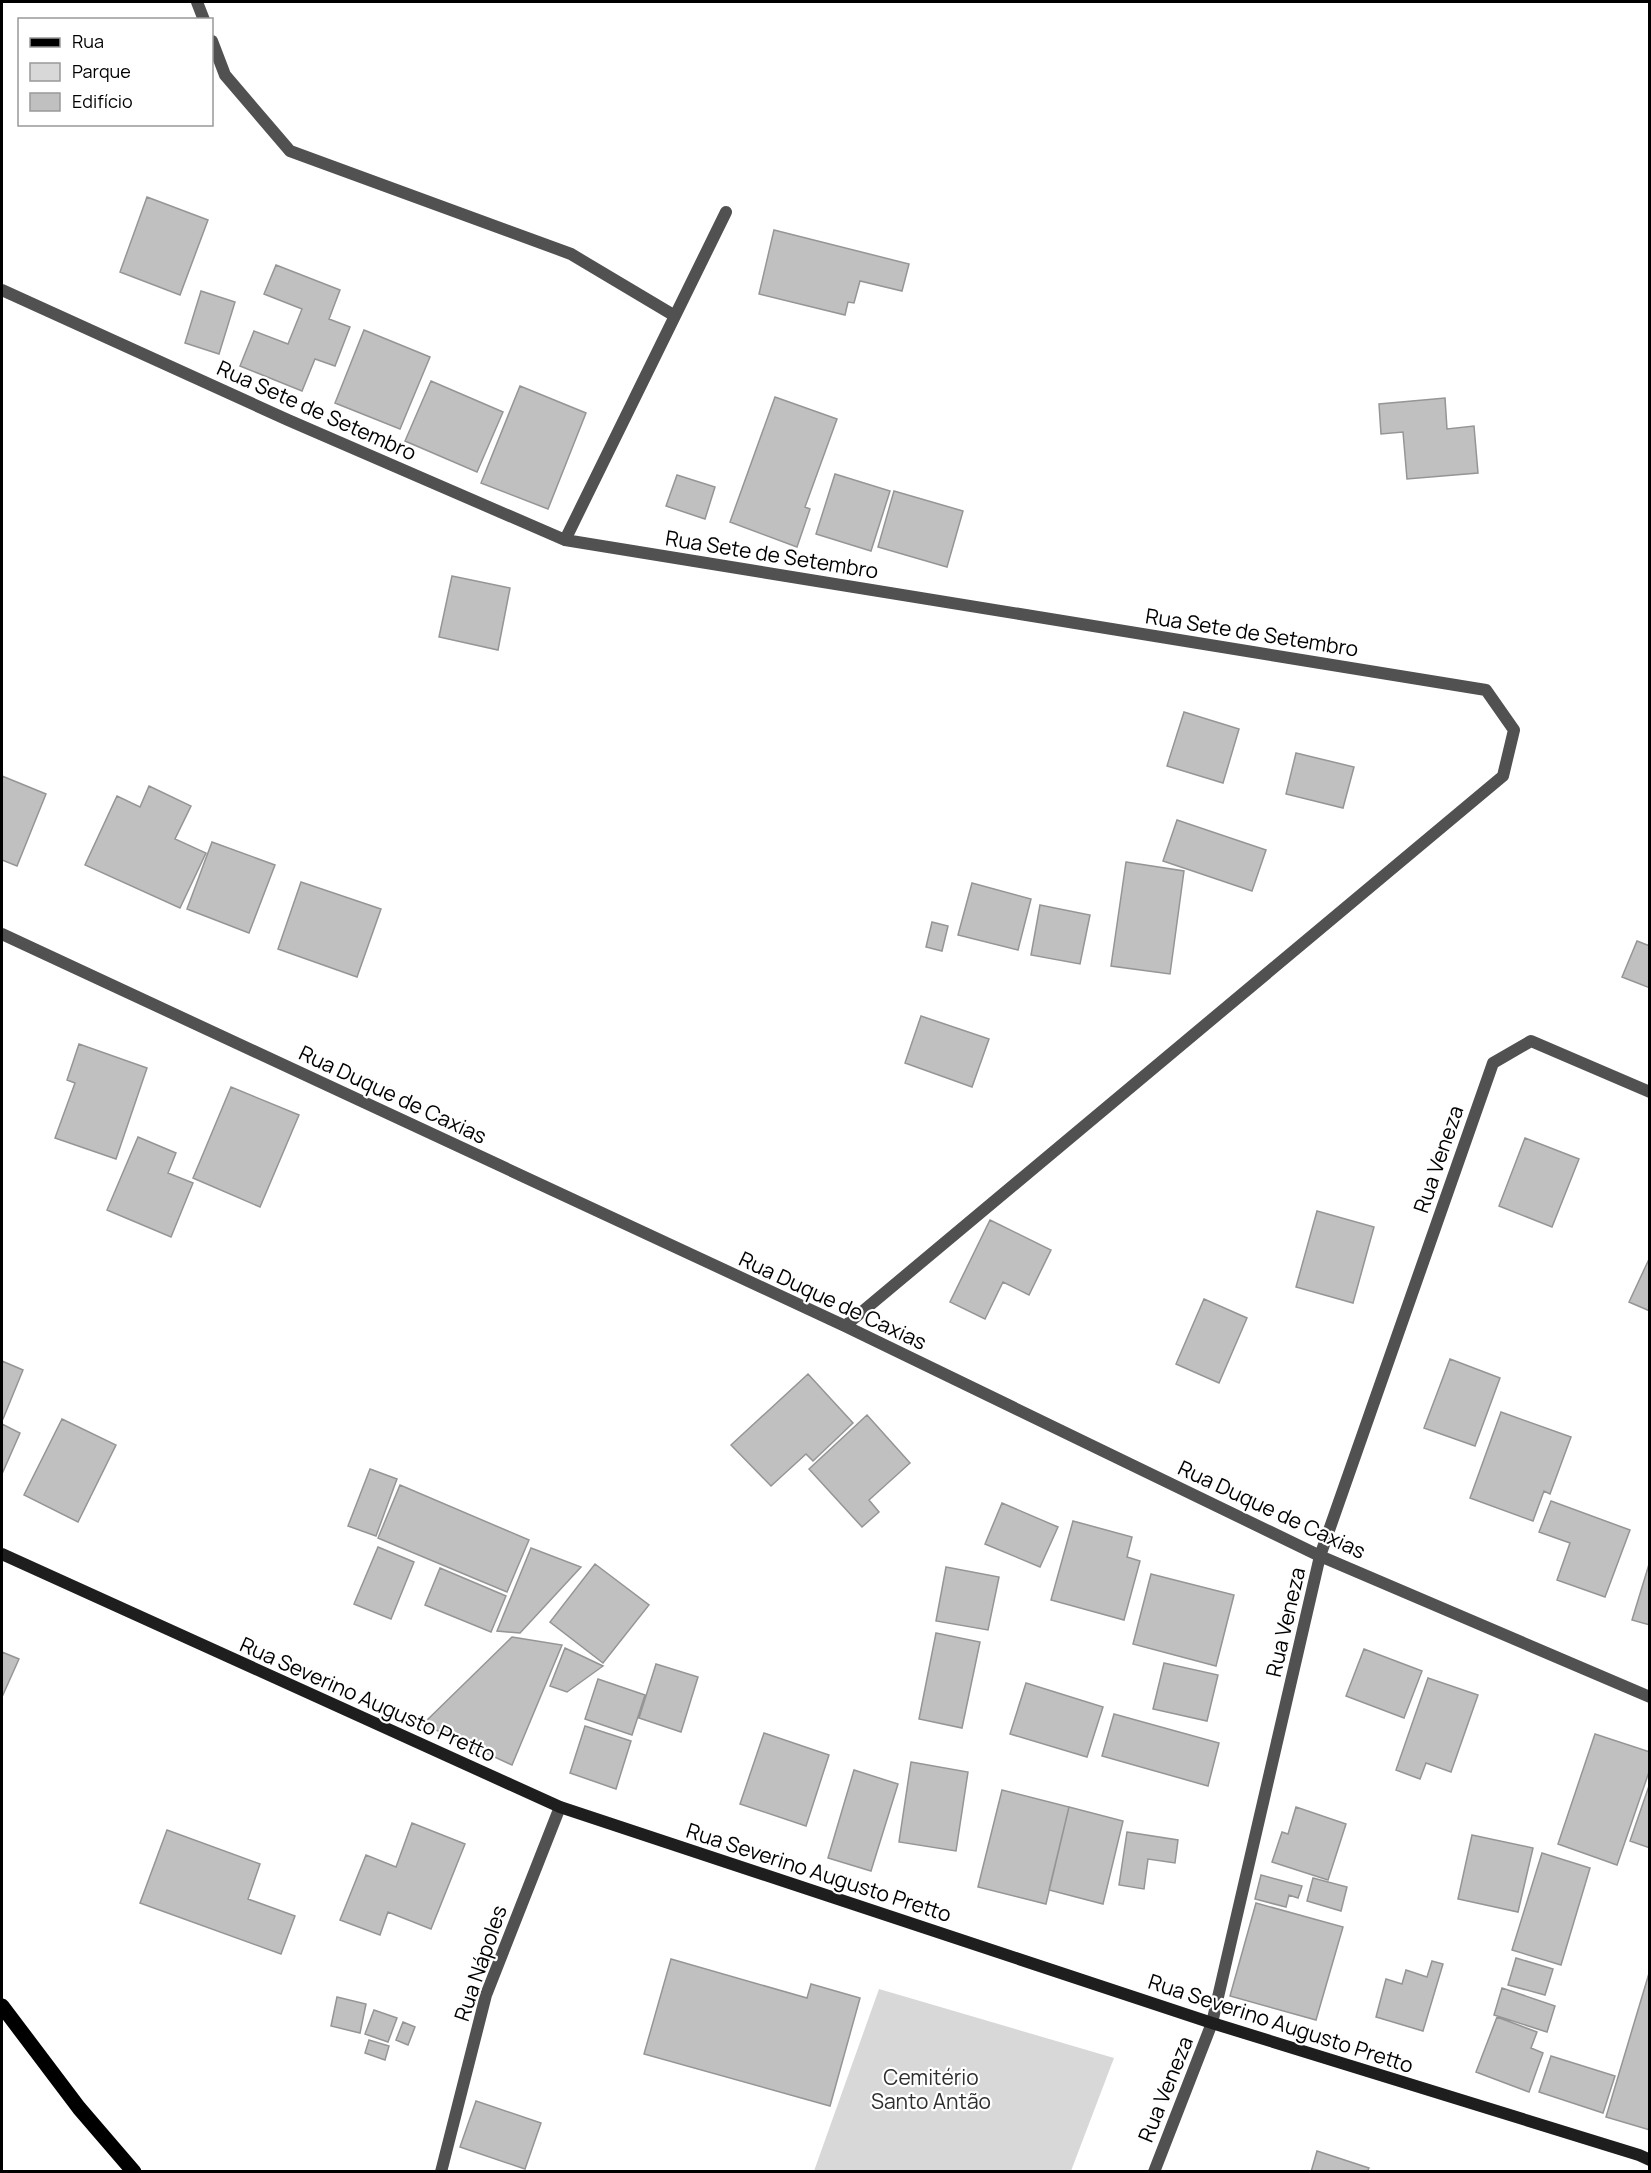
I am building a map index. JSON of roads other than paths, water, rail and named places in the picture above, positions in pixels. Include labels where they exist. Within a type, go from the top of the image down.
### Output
[{"type":"main road","points":[[2,2006],[79,2108],[134,2172]]},
{"type":"street","points":[[197,2],[203,18]]},
{"type":"street","points":[[213,43],[225,75],[290,151],[571,254],[675,316]]},
{"type":"street","points":[[565,540],[726,212]]},
{"type":"street","name":"Rua Sete de Setembro","points":[[2,290],[288,420],[565,540],[1486,690],[1514,730],[1503,776],[845,1326]]},
{"type":"street","name":"Rua Duque de Caxias","points":[[2,934],[845,1326],[1320,1556],[1650,1697]]},
{"type":"street","name":"Rua Veneza","points":[[1154,2172],[1212,2023],[1320,1556],[1493,1063],[1531,1041],[1650,1092]]},
{"type":"street","name":"Rua Severino Augusto Pretto","points":[[2,1554],[560,1807],[1212,2023],[1650,2160]]},
{"type":"street","name":"Rua Nápoles","points":[[441,2172],[486,1995],[560,1807]]},
{"type":"park label","name":"Cemitério Santo Antão","points":[[931,2089]]}]
